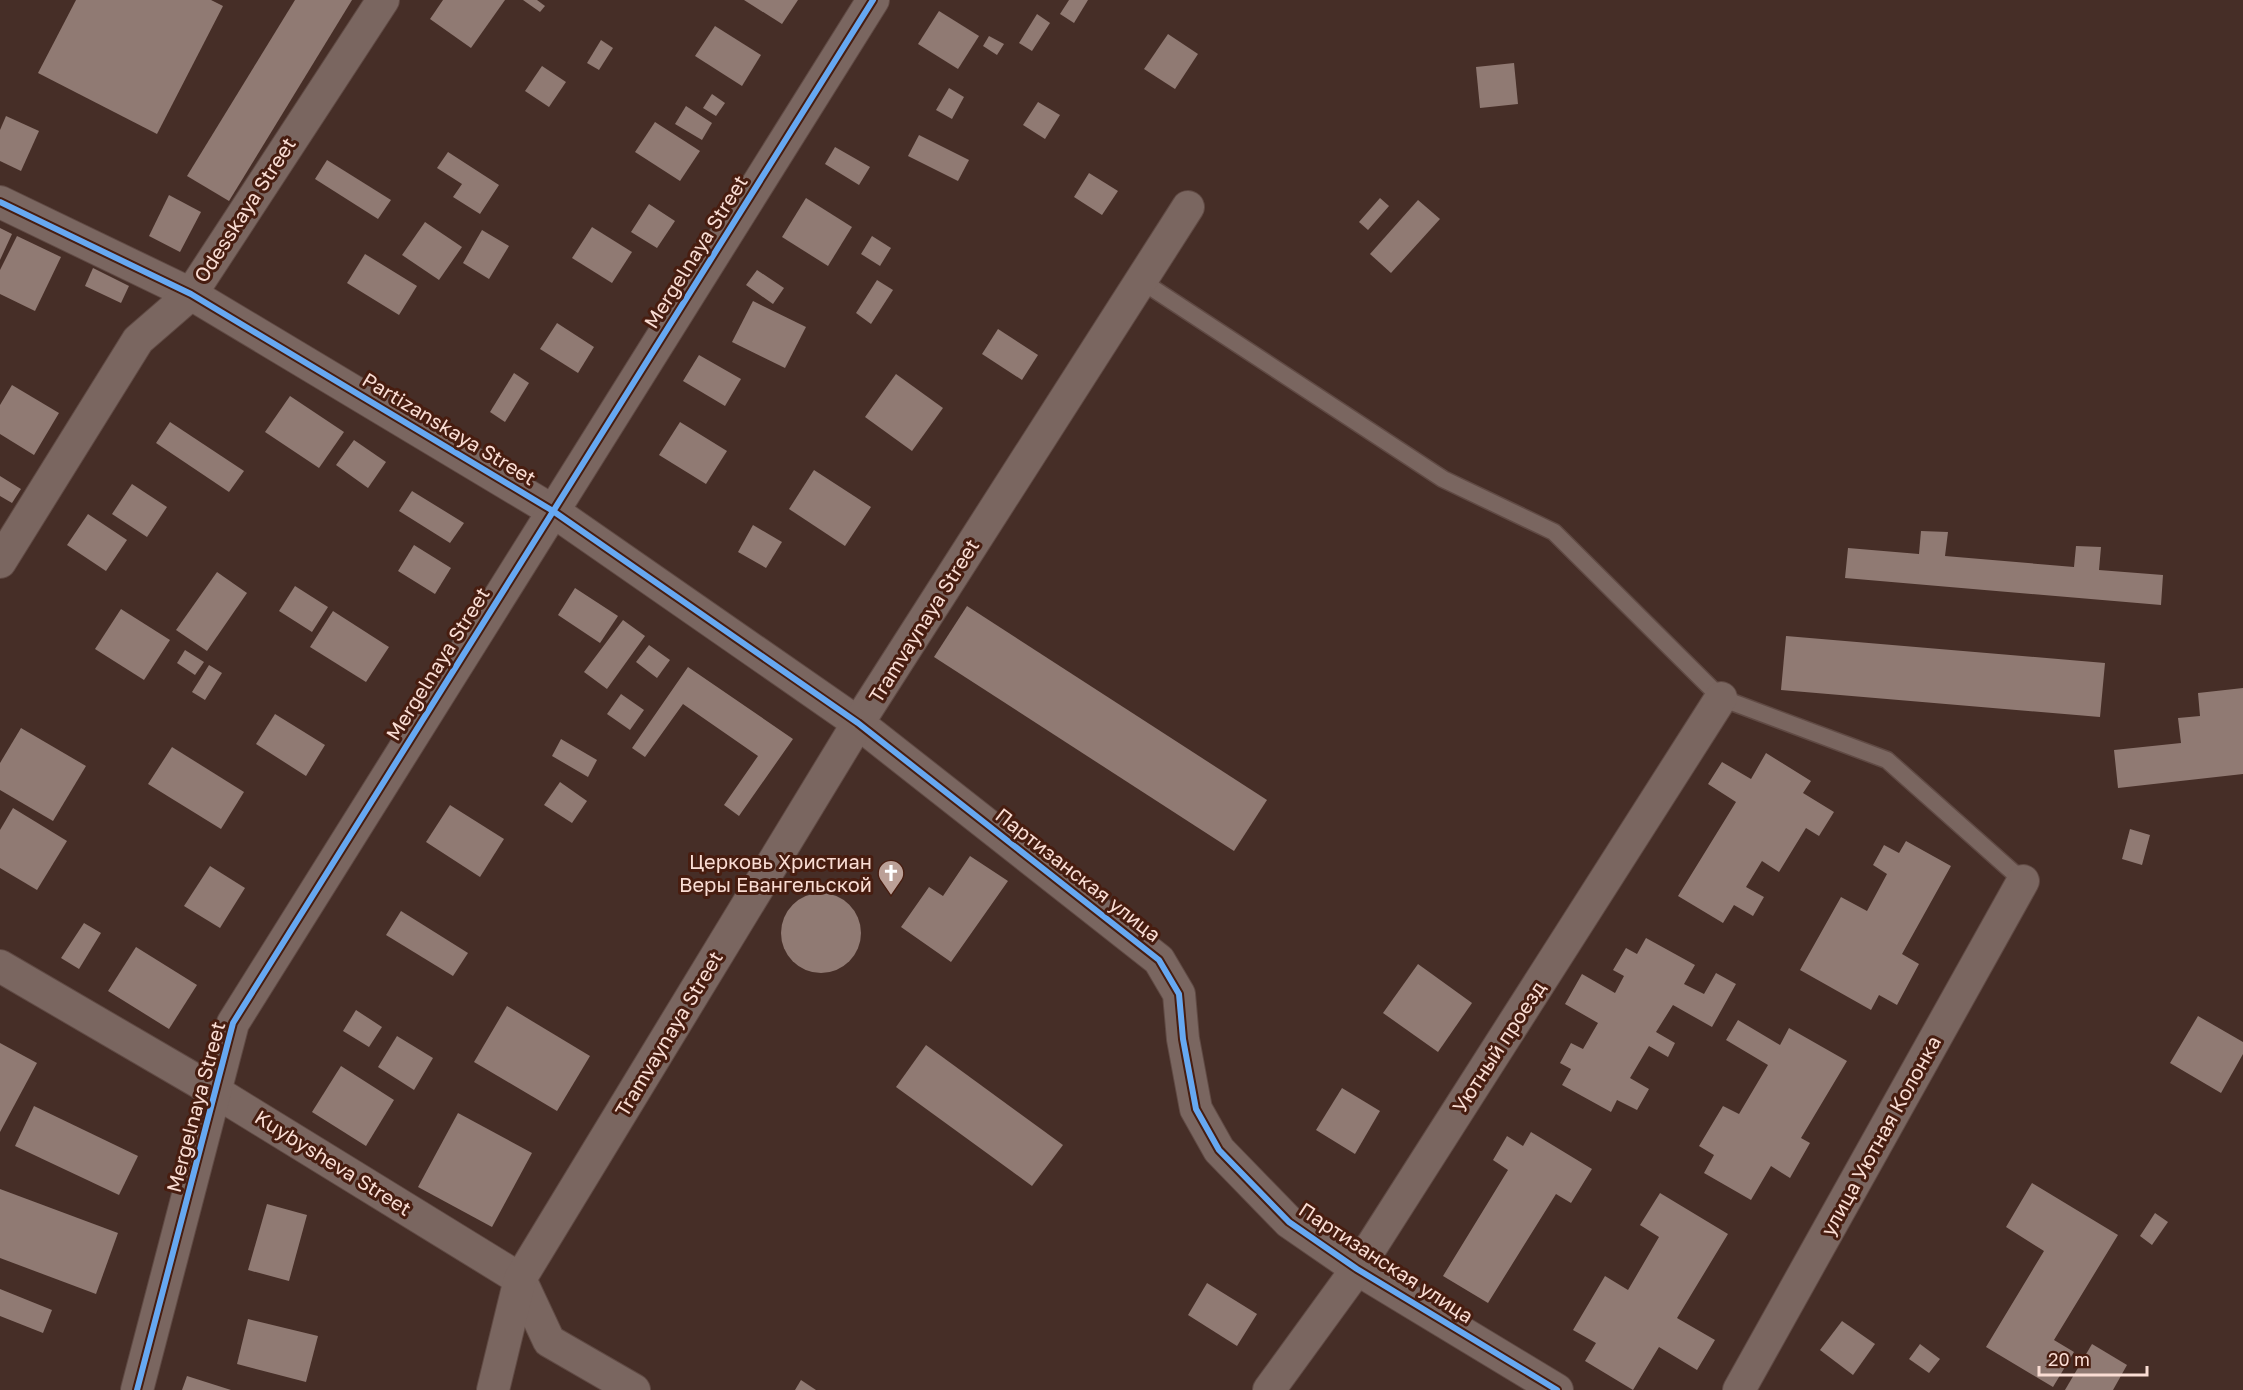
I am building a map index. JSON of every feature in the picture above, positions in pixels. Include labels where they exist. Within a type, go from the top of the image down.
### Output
[{"type":"street","name":"Odesskaya Street","points":[[0,562],[138,340],[191,294],[383,0]]},
{"type":"street","name":"Mergelnaya Street","points":[[137,1390],[233,1023],[873,0]]},
{"type":"street","name":"Partizanskaya Street","points":[[0,202],[191,294],[553,511],[858,723]]},
{"type":"street","name":"Tramvaynaya Street","points":[[493,1390],[520,1279],[858,723],[1188,207]]},
{"type":"street","name":"Уютный проезд","points":[[1269,1390],[1357,1269],[1721,698]]},
{"type":"street","name":"Партизанская улица","points":[[858,723],[1159,960],[1179,994],[1183,1039],[1197,1109],[1219,1150],[1290,1222],[1357,1269],[1557,1390]]},
{"type":"street","name":"улица Уютная Колонка","points":[[1739,1390],[2023,881]]},
{"type":"street","name":"Kuybysheva Street","points":[[0,966],[216,1092],[520,1279]]},
{"type":"street","points":[[520,1279],[549,1341],[634,1390]]},
{"type":"lane","points":[[1140,280],[1443,479],[1554,532],[1721,698],[1887,760],[2023,881]]},
{"type":"building","points":[[76,0],[211,0],[223,6],[157,134],[38,73]]},
{"type":"building","points":[[295,0],[352,0],[229,201],[187,176]]},
{"type":"building","points":[[443,0],[505,0],[471,48],[430,19]]},
{"type":"building","points":[[523,0],[537,0],[545,6],[540,12]]},
{"type":"building","points":[[744,0],[798,0],[782,24]]},
{"type":"building","points":[[1069,0],[1088,0],[1074,23],[1060,14]]},
{"type":"building","points":[[939,11],[979,36],[958,69],[918,44]]},
{"type":"building","points":[[1037,14],[1050,23],[1032,51],[1019,43]]},
{"type":"building","points":[[715,26],[761,55],[742,86],[695,56]]},
{"type":"building","points":[[1168,34],[1198,54],[1175,89],[1144,69]]},
{"type":"building","points":[[989,36],[1004,44],[997,55],[983,46]]},
{"type":"building","points":[[601,40],[613,48],[599,70],[587,63]]},
{"type":"building","points":[[1514,63],[1518,104],[1480,108],[1476,67]]},
{"type":"building","points":[[542,66],[566,82],[549,107],[525,91]]},
{"type":"building","points":[[949,88],[964,97],[952,119],[936,110]]},
{"type":"building","points":[[712,94],[725,103],[716,116],[703,108]]},
{"type":"building","points":[[1038,102],[1060,115],[1045,139],[1023,125]]},
{"type":"building","points":[[686,106],[712,123],[702,140],[675,124]]},
{"type":"building","points":[[6,116],[39,131],[21,171],[0,161],[0,130]]},
{"type":"building","points":[[655,122],[700,151],[680,181],[635,152]]},
{"type":"building","points":[[919,135],[969,160],[958,181],[908,156]]},
{"type":"building","points":[[835,147],[870,167],[859,185],[825,164]]},
{"type":"building","points":[[448,152],[499,185],[480,214],[453,197],[462,184],[437,168]]},
{"type":"building","points":[[327,160],[391,200],[378,219],[315,179]]},
{"type":"building","points":[[1089,173],[1118,191],[1102,215],[1074,197]]},
{"type":"building","points":[[169,195],[201,212],[180,252],[149,236]]},
{"type":"building","points":[[806,198],[852,227],[828,266],[782,237]]},
{"type":"building","points":[[1380,198],[1389,206],[1368,230],[1359,222]]},
{"type":"building","points":[[1418,200],[1440,219],[1391,273],[1370,254]]},
{"type":"building","points":[[649,204],[675,221],[657,248],[631,232]]},
{"type":"building","points":[[425,222],[462,247],[439,280],[402,255]]},
{"type":"building","points":[[592,227],[632,252],[612,283],[572,258]]},
{"type":"building","points":[[0,228],[12,234],[0,260]]},
{"type":"building","points":[[482,230],[509,246],[489,279],[463,263]]},
{"type":"building","points":[[17,236],[61,257],[35,311],[0,294],[0,270]]},
{"type":"building","points":[[872,236],[891,248],[880,266],[861,254]]},
{"type":"building","points":[[365,254],[417,286],[399,315],[347,283]]},
{"type":"building","points":[[93,268],[129,286],[121,303],[85,286]]},
{"type":"building","points":[[757,270],[784,288],[773,304],[746,285]]},
{"type":"building","points":[[877,280],[893,290],[871,324],[856,313]]},
{"type":"building","points":[[753,301],[806,327],[785,368],[732,342]]},
{"type":"building","points":[[557,323],[594,347],[578,373],[540,349]]},
{"type":"building","points":[[998,329],[1038,355],[1022,380],[982,354]]},
{"type":"building","points":[[699,355],[741,379],[725,406],[683,381]]},
{"type":"building","points":[[514,373],[529,383],[505,422],[490,412]]},
{"type":"building","points":[[896,374],[943,408],[912,451],[865,417]]},
{"type":"building","points":[[12,385],[59,413],[34,455],[0,434],[0,405]]},
{"type":"building","points":[[290,396],[344,432],[319,468],[265,432]]},
{"type":"building","points":[[170,422],[244,471],[229,492],[156,443]]},
{"type":"building","points":[[680,422],[727,451],[706,484],[659,455]]},
{"type":"building","points":[[354,440],[386,462],[368,488],[336,465]]},
{"type":"building","points":[[814,470],[871,507],[845,546],[789,509]]},
{"type":"building","points":[[0,476],[21,489],[12,503],[0,496]]},
{"type":"building","points":[[132,484],[167,507],[147,537],[112,514]]},
{"type":"building","points":[[412,491],[464,523],[450,543],[399,511]]},
{"type":"building","points":[[88,514],[127,540],[106,571],[67,545]]},
{"type":"building","points":[[753,525],[782,542],[766,568],[738,552]]},
{"type":"building","points":[[1921,531],[1948,532],[1945,556],[2074,567],[2076,546],[2101,547],[2099,570],[2163,575],[2161,605],[1845,578],[1848,548],[1919,554]]},
{"type":"building","points":[[414,545],[451,568],[435,594],[398,571]]},
{"type":"building","points":[[217,572],[247,593],[207,651],[176,630]]},
{"type":"building","points":[[295,586],[328,607],[312,632],[279,611]]},
{"type":"building","points":[[575,588],[618,616],[600,643],[558,615]]},
{"type":"building","points":[[967,606],[1267,800],[1234,851],[934,657]]},
{"type":"building","points":[[121,609],[170,640],[144,680],[95,649]]},
{"type":"building","points":[[333,611],[389,647],[366,682],[310,647]]},
{"type":"building","points":[[623,620],[645,636],[607,689],[584,672]]},
{"type":"building","points":[[1786,636],[2105,663],[2100,717],[1781,690]]},
{"type":"building","points":[[649,645],[670,660],[657,678],[636,662]]},
{"type":"building","points":[[185,650],[204,662],[195,675],[177,663]]},
{"type":"building","points":[[209,665],[222,673],[205,700],[192,692]]},
{"type":"building","points":[[688,667],[793,739],[739,816],[724,805],[758,756],[683,704],[645,757],[632,748]]},
{"type":"building","points":[[2243,688],[2243,774],[2118,788],[2114,750],[2181,743],[2178,718],[2200,716],[2198,693]]},
{"type":"building","points":[[621,694],[644,710],[630,730],[607,714]]},
{"type":"building","points":[[275,714],[325,745],[306,776],[256,744]]},
{"type":"building","points":[[21,728],[86,766],[53,821],[0,790],[0,763]]},
{"type":"building","points":[[561,739],[597,760],[588,777],[552,756]]},
{"type":"building","points":[[172,747],[244,792],[221,829],[148,784]]},
{"type":"building","points":[[1766,753],[1811,781],[1803,793],[1834,812],[1819,836],[1806,828],[1779,872],[1762,861],[1746,887],[1764,897],[1753,916],[1734,905],[1723,923],[1678,896],[1736,802],[1708,784],[1722,762],[1751,779]]},
{"type":"building","points":[[560,782],[587,801],[572,823],[544,805]]},
{"type":"building","points":[[450,805],[504,839],[480,877],[426,842]]},
{"type":"building","points":[[13,808],[67,841],[37,890],[0,868],[0,830]]},
{"type":"building","points":[[2130,829],[2150,835],[2142,865],[2122,859]]},
{"type":"building","points":[[1906,841],[1951,866],[1902,954],[1919,964],[1897,1005],[1879,995],[1871,1010],[1800,970],[1841,897],[1867,911],[1887,874],[1873,865],[1884,845],[1899,853]]},
{"type":"building","points":[[970,856],[1008,881],[951,962],[901,927],[929,887],[943,896]]},
{"type":"building","points":[[210,866],[245,888],[220,928],[184,906]]},
{"type":"building","points":[[813,893],[829,893],[850,904],[861,925],[861,941],[850,962],[829,973],[813,973],[799,967],[787,955],[781,941],[781,925],[787,911],[799,899]]},
{"type":"building","points":[[401,911],[468,953],[453,976],[386,935]]},
{"type":"building","points":[[84,923],[101,933],[79,969],[61,958]]},
{"type":"building","points":[[1646,938],[1695,965],[1684,984],[1704,994],[1716,973],[1736,984],[1712,1027],[1673,1005],[1656,1032],[1675,1043],[1668,1057],[1649,1046],[1630,1078],[1649,1089],[1637,1110],[1617,1100],[1611,1112],[1562,1085],[1571,1069],[1560,1063],[1571,1043],[1583,1049],[1598,1023],[1565,1004],[1582,974],[1615,993],[1624,976],[1613,970],[1626,948],[1637,954]]},
{"type":"building","points":[[136,947],[197,985],[169,1029],[108,991]]},
{"type":"building","points":[[1418,964],[1472,1003],[1438,1052],[1383,1013]]},
{"type":"building","points":[[507,1006],[590,1056],[557,1111],[474,1062]]},
{"type":"building","points":[[356,1010],[382,1027],[369,1047],[343,1031]]},
{"type":"building","points":[[2198,1016],[2243,1042],[2243,1054],[2221,1093],[2170,1063]]},
{"type":"building","points":[[1738,1020],[1780,1045],[1789,1028],[1847,1061],[1801,1138],[1810,1143],[1790,1178],[1771,1166],[1751,1200],[1704,1173],[1714,1155],[1699,1146],[1723,1106],[1739,1114],[1768,1065],[1726,1040]]},
{"type":"building","points":[[397,1036],[433,1058],[414,1090],[378,1067]]},
{"type":"building","points":[[0,1043],[37,1063],[0,1132]]},
{"type":"building","points":[[926,1045],[1063,1145],[1032,1186],[896,1087]]},
{"type":"building","points":[[341,1066],[394,1100],[366,1146],[312,1112]]},
{"type":"building","points":[[1342,1088],[1380,1111],[1355,1154],[1316,1130]]},
{"type":"building","points":[[34,1106],[138,1156],[119,1195],[15,1146]]},
{"type":"building","points":[[458,1113],[532,1153],[492,1227],[418,1187]]},
{"type":"building","points":[[1531,1132],[1592,1169],[1571,1203],[1556,1194],[1488,1303],[1443,1276],[1508,1170],[1493,1160],[1507,1136],[1523,1146]]},
{"type":"building","points":[[2032,1183],[2118,1235],[2054,1340],[2074,1352],[2053,1387],[1986,1347],[2044,1251],[2006,1227]]},
{"type":"building","points":[[0,1189],[118,1233],[96,1294],[0,1258]]},
{"type":"building","points":[[1660,1193],[1728,1234],[1677,1318],[1715,1340],[1697,1370],[1659,1347],[1633,1390],[1585,1361],[1596,1343],[1573,1330],[1605,1276],[1628,1290],[1659,1237],[1640,1225]]},
{"type":"building","points":[[267,1204],[307,1215],[289,1281],[248,1270]]},
{"type":"building","points":[[2155,1213],[2168,1222],[2152,1245],[2140,1236]]},
{"type":"building","points":[[1207,1283],[1257,1314],[1237,1346],[1188,1315]]},
{"type":"building","points":[[0,1289],[52,1310],[43,1333],[0,1316]]},
{"type":"building","points":[[248,1319],[318,1336],[306,1382],[237,1364]]},
{"type":"building","points":[[1842,1321],[1875,1344],[1853,1375],[1820,1350]]},
{"type":"building","points":[[1920,1344],[1940,1359],[1929,1373],[1909,1359]]},
{"type":"building","points":[[2092,1344],[2127,1365],[2113,1390],[2065,1390]]},
{"type":"building","points":[[187,1376],[231,1390],[182,1390]]},
{"type":"building","points":[[801,1380],[816,1390],[795,1390]]},
{"type":"cycle path","points":[[137,1390],[233,1023],[873,0]]},
{"type":"cycle path","points":[[0,202],[191,294],[553,511],[858,723],[1159,960],[1179,994],[1183,1039],[1196,1109],[1219,1150],[1289,1222],[1357,1269],[1557,1390]]},
{"type":"place","name":"Церковь Христиан Веры Евангельской","points":[[891,896]]}]
